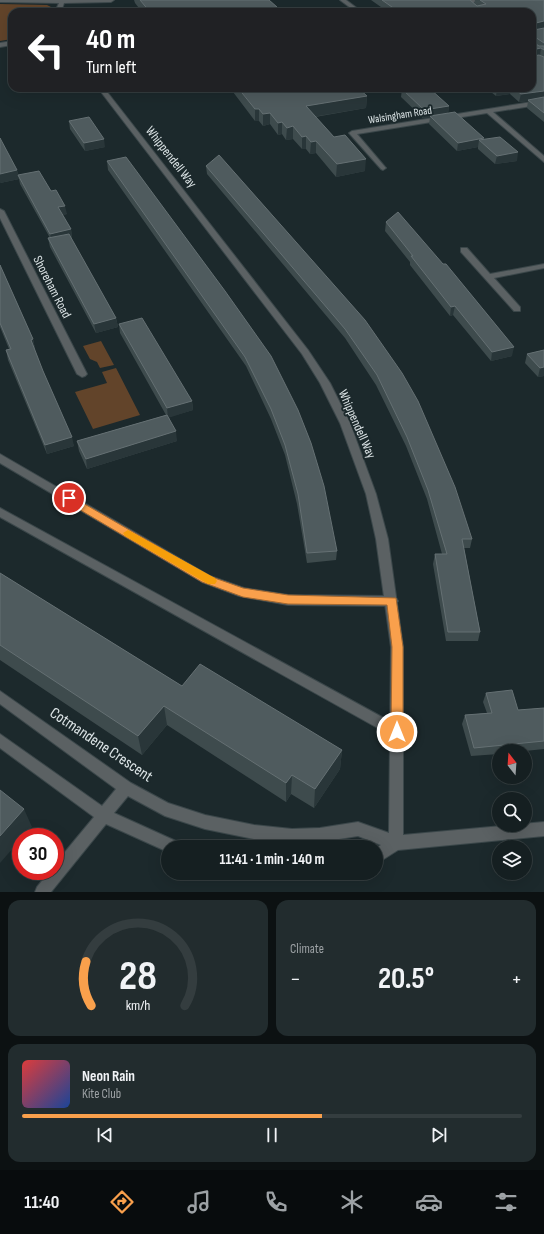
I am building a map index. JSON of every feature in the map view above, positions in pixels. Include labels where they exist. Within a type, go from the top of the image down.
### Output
[{"type":"street","points":[[0,0],[62,2],[111,0]]},
{"type":"street","points":[[343,0],[354,8]]},
{"type":"street","points":[[474,0],[469,4],[474,8]]},
{"type":"street","points":[[60,8],[62,2]]},
{"type":"street","name":"Whippendell Way","points":[[104,92],[305,352],[325,383],[348,429],[371,494],[382,538],[392,601],[397,647],[396,843]]},
{"type":"street","name":"Walsingham Road","points":[[383,168],[352,133],[544,102]]},
{"type":"street","points":[[488,111],[544,160]]},
{"type":"street","name":"Shoreham Road","points":[[0,211],[82,374]]},
{"type":"street","points":[[464,250],[517,310]]},
{"type":"street","points":[[488,277],[544,266]]},
{"type":"street","points":[[0,458],[206,579],[243,593],[288,600],[392,601]]},
{"type":"street","points":[[0,512],[397,732]]},
{"type":"street","name":"Cotmandene Crescent","points":[[0,697],[126,788],[165,809],[206,822],[254,832],[292,836],[320,835],[358,830],[396,843]]},
{"type":"street","points":[[0,740],[104,816],[161,842]]},
{"type":"street","points":[[42,892],[126,788]]},
{"type":"street","points":[[383,852],[396,843],[543,832]]},
{"type":"shaded area","points":[[0,4],[47,5],[51,7],[8,8],[8,40],[0,41]]},
{"type":"shaded area","points":[[101,341],[114,365],[100,368],[97,362],[90,359],[83,346]]},
{"type":"shaded area","points":[[116,368],[140,415],[93,429],[75,392],[107,383],[102,372]]},
{"type":"building","points":[[140,0],[269,0],[277,7],[270,8],[147,8]]},
{"type":"building","points":[[382,0],[470,0],[477,6],[486,4],[480,0],[544,0],[544,21],[536,23],[536,8],[393,8]]},
{"type":"building","points":[[544,28],[544,43],[536,38],[536,30]]},
{"type":"building","points":[[536,44],[539,46],[544,46],[544,50],[541,48],[536,49]]},
{"type":"building","points":[[536,56],[544,57],[544,91],[521,94],[518,92],[536,92]]},
{"type":"building","points":[[241,92],[362,92],[367,96],[306,106],[334,137],[345,135],[366,159],[337,164],[316,141],[311,142],[306,136],[302,137],[293,126],[287,128],[282,122],[278,123],[270,113],[263,114],[259,109],[255,109]]},
{"type":"building","points":[[405,92],[433,92],[449,106],[424,110]]},
{"type":"building","points":[[544,97],[544,113],[528,100]]},
{"type":"building","points":[[455,112],[484,138],[458,143],[430,116]]},
{"type":"building","points":[[89,117],[104,139],[84,143],[69,121]]},
{"type":"building","points":[[500,137],[518,152],[497,156],[479,140]]},
{"type":"building","points":[[0,138],[17,170],[0,174]]},
{"type":"building","points":[[219,155],[365,320],[402,373],[418,401],[455,487],[472,539],[462,539],[480,632],[448,632],[435,554],[447,554],[428,490],[407,437],[377,375],[345,329],[206,166]]},
{"type":"building","points":[[126,157],[271,356],[298,410],[311,443],[324,486],[337,551],[307,553],[298,494],[285,445],[271,409],[245,357],[107,161]]},
{"type":"building","points":[[39,171],[51,191],[56,190],[65,206],[58,207],[71,229],[50,234],[18,175]]},
{"type":"building","points":[[398,212],[443,264],[446,264],[514,347],[492,352],[455,306],[451,307],[386,222]]},
{"type":"building","points":[[69,234],[116,318],[94,324],[48,238]]},
{"type":"building","points":[[0,265],[33,339],[31,340],[43,371],[72,437],[45,445],[6,350],[11,349],[0,323]]},
{"type":"building","points":[[142,318],[192,401],[167,408],[119,324]]},
{"type":"building","points":[[544,350],[544,367],[540,368],[527,354]]},
{"type":"building","points":[[167,415],[176,431],[86,459],[77,441]]},
{"type":"building","points":[[0,573],[182,686],[200,664],[342,750],[315,789],[292,775],[286,783],[164,706],[138,736],[0,645]]},
{"type":"building","points":[[512,690],[518,710],[544,708],[544,741],[514,744],[492,744],[492,746],[474,748],[465,715],[492,713],[486,693]]},
{"type":"building","points":[[0,790],[24,809],[0,836]]},
{"type":"slow traffic","points":[[128,533],[211,581]]},
{"type":"route","points":[[69,498],[206,579],[243,593],[288,600],[392,601],[397,647],[397,732]]}]
